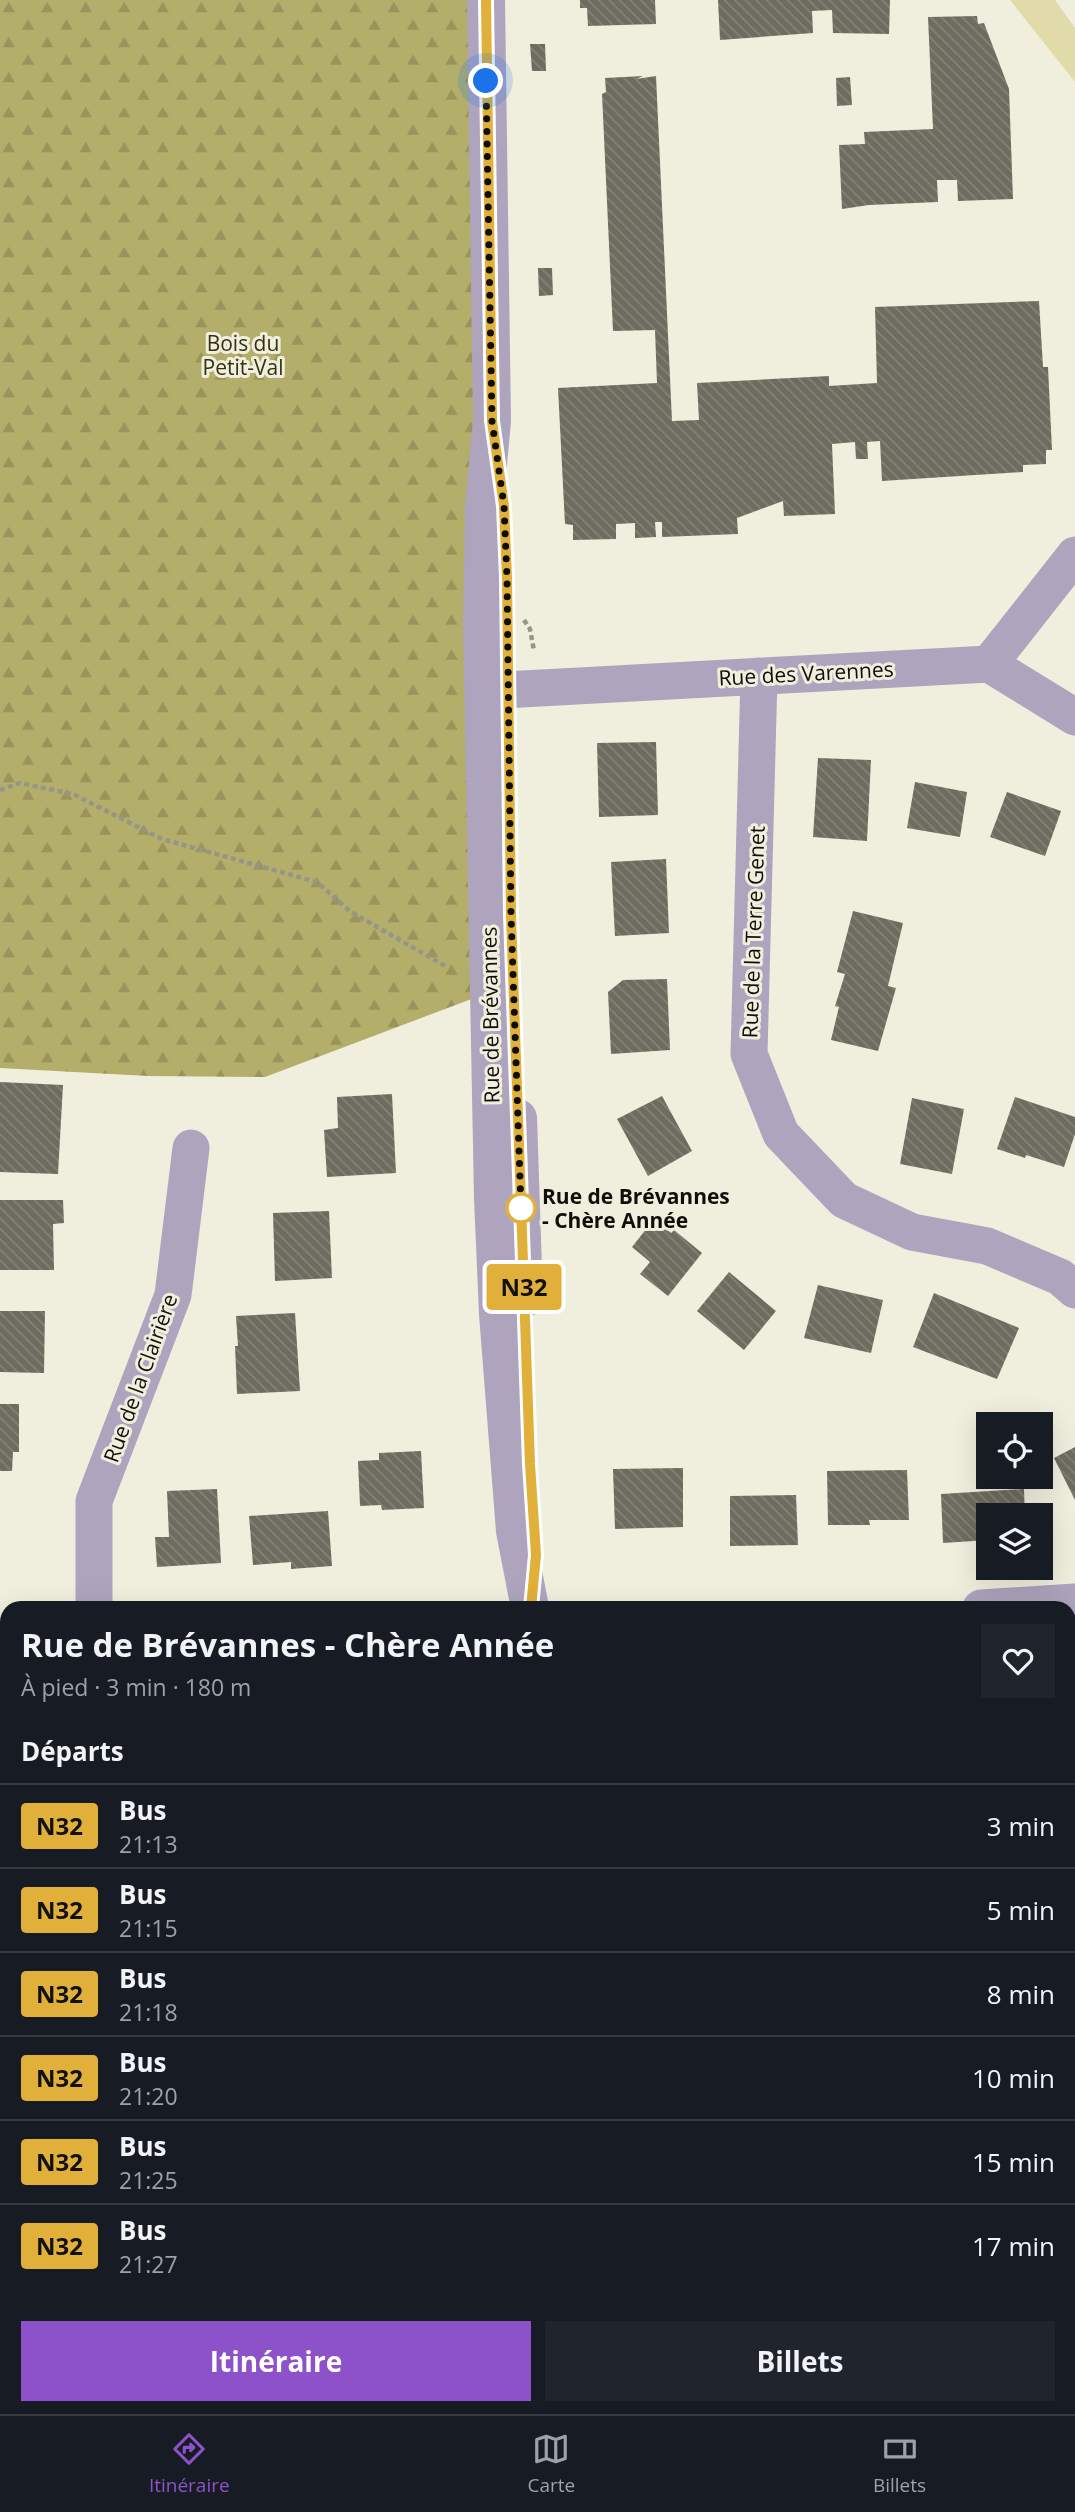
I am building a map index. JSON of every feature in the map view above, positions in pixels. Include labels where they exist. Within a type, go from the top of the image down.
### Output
[{"type":"street","name":"Rue de Brévannes","points":[[486,0],[492,421],[484,506],[482,626],[497,690],[511,929],[530,1464],[536,1555],[531,1601]]},
{"type":"street","points":[[1075,555],[989,664],[1075,717]]},
{"type":"street","name":"Rue des Varennes","points":[[497,690],[989,664]]},
{"type":"street","name":"Rue de la Terre Genet","points":[[759,676],[749,1054],[781,1134],[844,1200],[912,1231],[987,1246],[1060,1277],[1075,1290]]},
{"type":"street","name":"Rue de Brévannes","points":[[497,690],[490,992],[493,1185],[498,1314],[514,1531],[529,1601]]},
{"type":"street","name":"Rue de la Clairière","points":[[94,1601],[94,1501],[173,1295],[191,1148]]},
{"type":"path","points":[[0,790],[20,783],[73,794],[162,839],[317,881],[351,912],[490,992]]},
{"type":"shaded area","points":[[1010,0],[1055,0],[1075,28],[1075,82]]},
{"type":"green space","name":"Bois du Petit-Val","points":[[0,0],[476,0],[490,992],[265,1077],[148,1076],[0,1068]]},
{"type":"building","points":[[580,0],[655,0],[656,24],[588,26],[587,8],[580,8]]},
{"type":"building","points":[[718,0],[890,0],[889,34],[833,33],[832,10],[812,11],[813,33],[720,40]]},
{"type":"building","points":[[977,16],[978,24],[984,23],[1009,89],[1013,199],[958,201],[957,180],[937,180],[938,202],[842,209],[839,145],[865,144],[864,132],[933,129],[928,17]]},
{"type":"building","points":[[530,44],[545,44],[546,71],[532,71]]},
{"type":"building","points":[[643,76],[636,79],[656,76],[672,421],[699,420],[697,383],[829,376],[829,386],[877,383],[875,307],[1039,301],[1043,367],[1048,367],[1052,450],[1046,450],[1046,464],[1023,465],[1023,472],[882,481],[880,441],[867,442],[868,459],[856,459],[855,442],[832,444],[835,514],[784,516],[783,501],[737,518],[738,534],[662,537],[662,522],[655,522],[656,537],[635,538],[635,523],[616,524],[616,539],[573,540],[573,525],[565,524],[558,388],[657,383],[655,330],[613,331],[602,94],[606,92],[605,78]]},
{"type":"building","points":[[850,77],[852,105],[837,106],[836,78]]},
{"type":"building","points":[[538,268],[552,268],[553,295],[539,296]]},
{"type":"building","points":[[656,742],[658,815],[599,817],[597,743]]},
{"type":"building","points":[[818,758],[871,760],[867,841],[813,837]]},
{"type":"building","points":[[915,782],[967,792],[960,837],[907,828]]},
{"type":"building","points":[[1007,792],[1061,811],[1045,856],[990,837]]},
{"type":"building","points":[[666,859],[669,933],[615,936],[611,862]]},
{"type":"building","points":[[853,911],[903,923],[888,986],[896,988],[878,1051],[831,1040],[839,1007],[835,1006],[845,974],[837,972]]},
{"type":"building","points":[[667,979],[670,1050],[611,1054],[608,992],[623,980]]},
{"type":"building","points":[[0,1082],[63,1085],[58,1174],[0,1172]]},
{"type":"building","points":[[392,1094],[396,1173],[327,1177],[324,1130],[338,1128],[337,1097]]},
{"type":"building","points":[[662,1096],[692,1151],[648,1176],[617,1119]]},
{"type":"building","points":[[1015,1097],[1075,1117],[1075,1134],[1064,1167],[997,1149]]},
{"type":"building","points":[[912,1098],[964,1109],[952,1174],[900,1164]]},
{"type":"building","points":[[0,1200],[63,1200],[64,1223],[53,1224],[54,1270],[0,1270]]},
{"type":"building","points":[[329,1211],[332,1278],[275,1281],[273,1213]]},
{"type":"building","points":[[654,1219],[671,1233],[674,1230],[702,1253],[668,1296],[640,1274],[650,1262],[632,1247]]},
{"type":"building","points":[[729,1272],[776,1311],[744,1350],[697,1311]]},
{"type":"building","points":[[818,1285],[883,1300],[871,1353],[804,1338]]},
{"type":"building","points":[[934,1293],[1019,1328],[997,1379],[913,1347]]},
{"type":"building","points":[[0,1311],[45,1311],[44,1373],[0,1372]]},
{"type":"building","points":[[295,1313],[300,1391],[237,1394],[236,1316]]},
{"type":"building","points":[[0,1404],[19,1404],[19,1452],[13,1452],[12,1471],[0,1471]]},
{"type":"building","points":[[1075,1447],[1075,1500],[1054,1458]]},
{"type":"building","points":[[421,1451],[424,1508],[382,1510],[381,1505],[360,1506],[358,1461],[379,1460],[379,1453]]},
{"type":"building","points":[[683,1468],[683,1527],[615,1529],[613,1469]]},
{"type":"building","points":[[907,1470],[909,1520],[869,1520],[870,1525],[828,1525],[827,1471]]},
{"type":"building","points":[[217,1489],[221,1563],[157,1567],[155,1537],[169,1537],[167,1491]]},
{"type":"building","points":[[1024,1489],[1025,1503],[976,1503],[976,1541],[943,1543],[941,1494]]},
{"type":"building","points":[[796,1495],[798,1545],[730,1546],[730,1496]]},
{"type":"building","points":[[328,1511],[332,1566],[291,1569],[291,1562],[253,1565],[249,1516]]},
{"type":"bus line","name":"N32","points":[[486,0],[492,421],[504,506],[507,578],[511,915],[530,1464],[536,1555],[532,1601]]},
{"type":"place","name":"Rue de Brévannes - Chère Année","points":[[521,1208]]},
{"type":"route","points":[[486,81],[492,421],[504,506],[507,578],[511,915],[521,1208]]}]
